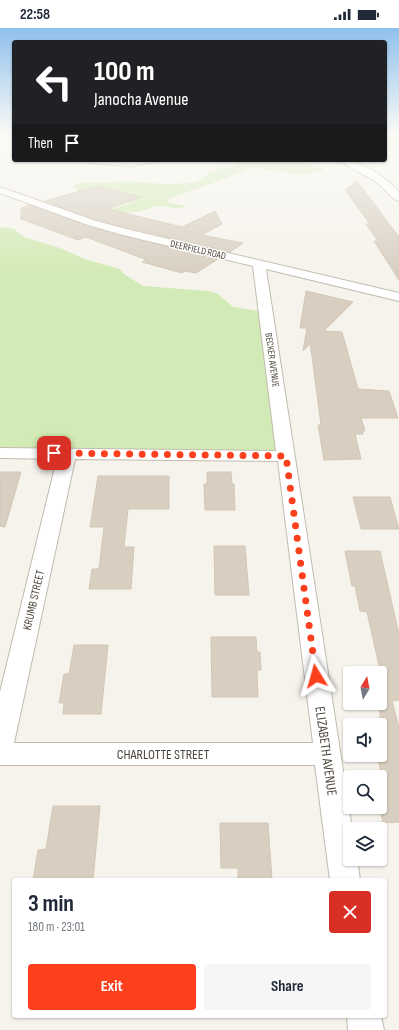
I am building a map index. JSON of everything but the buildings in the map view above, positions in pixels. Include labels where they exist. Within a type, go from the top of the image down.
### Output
[{"type":"street","points":[[385,182],[395,188],[399,198]]},
{"type":"street","name":"DEERFIELD ROAD","points":[[0,190],[92,223],[127,233],[399,297]]},
{"type":"street","name":"BECKER AVENUE","points":[[259,264],[286,456]]},
{"type":"street","points":[[0,453],[286,456]]},
{"type":"street","name":"KRUMB STREET","points":[[0,747],[67,453]]},
{"type":"street","name":"ELIZABETH AVENUE","points":[[286,456],[326,754],[345,878]]},
{"type":"street","name":"CHARLOTTE STREET","points":[[0,754],[326,754]]},
{"type":"street","points":[[364,1018],[366,1030]]},
{"type":"green space","points":[[136,182],[165,184],[216,182],[168,199],[169,203],[187,206],[176,208],[156,206],[145,210],[118,213],[108,211],[129,203],[129,201],[80,193],[73,187],[77,183]]},
{"type":"green space","points":[[0,227],[14,229],[24,237],[60,248],[85,259],[120,269],[124,274],[143,286],[208,291],[218,294],[233,307],[266,312],[286,456],[0,453]]},
{"type":"route","points":[[54,453],[286,456],[316,676]]}]
